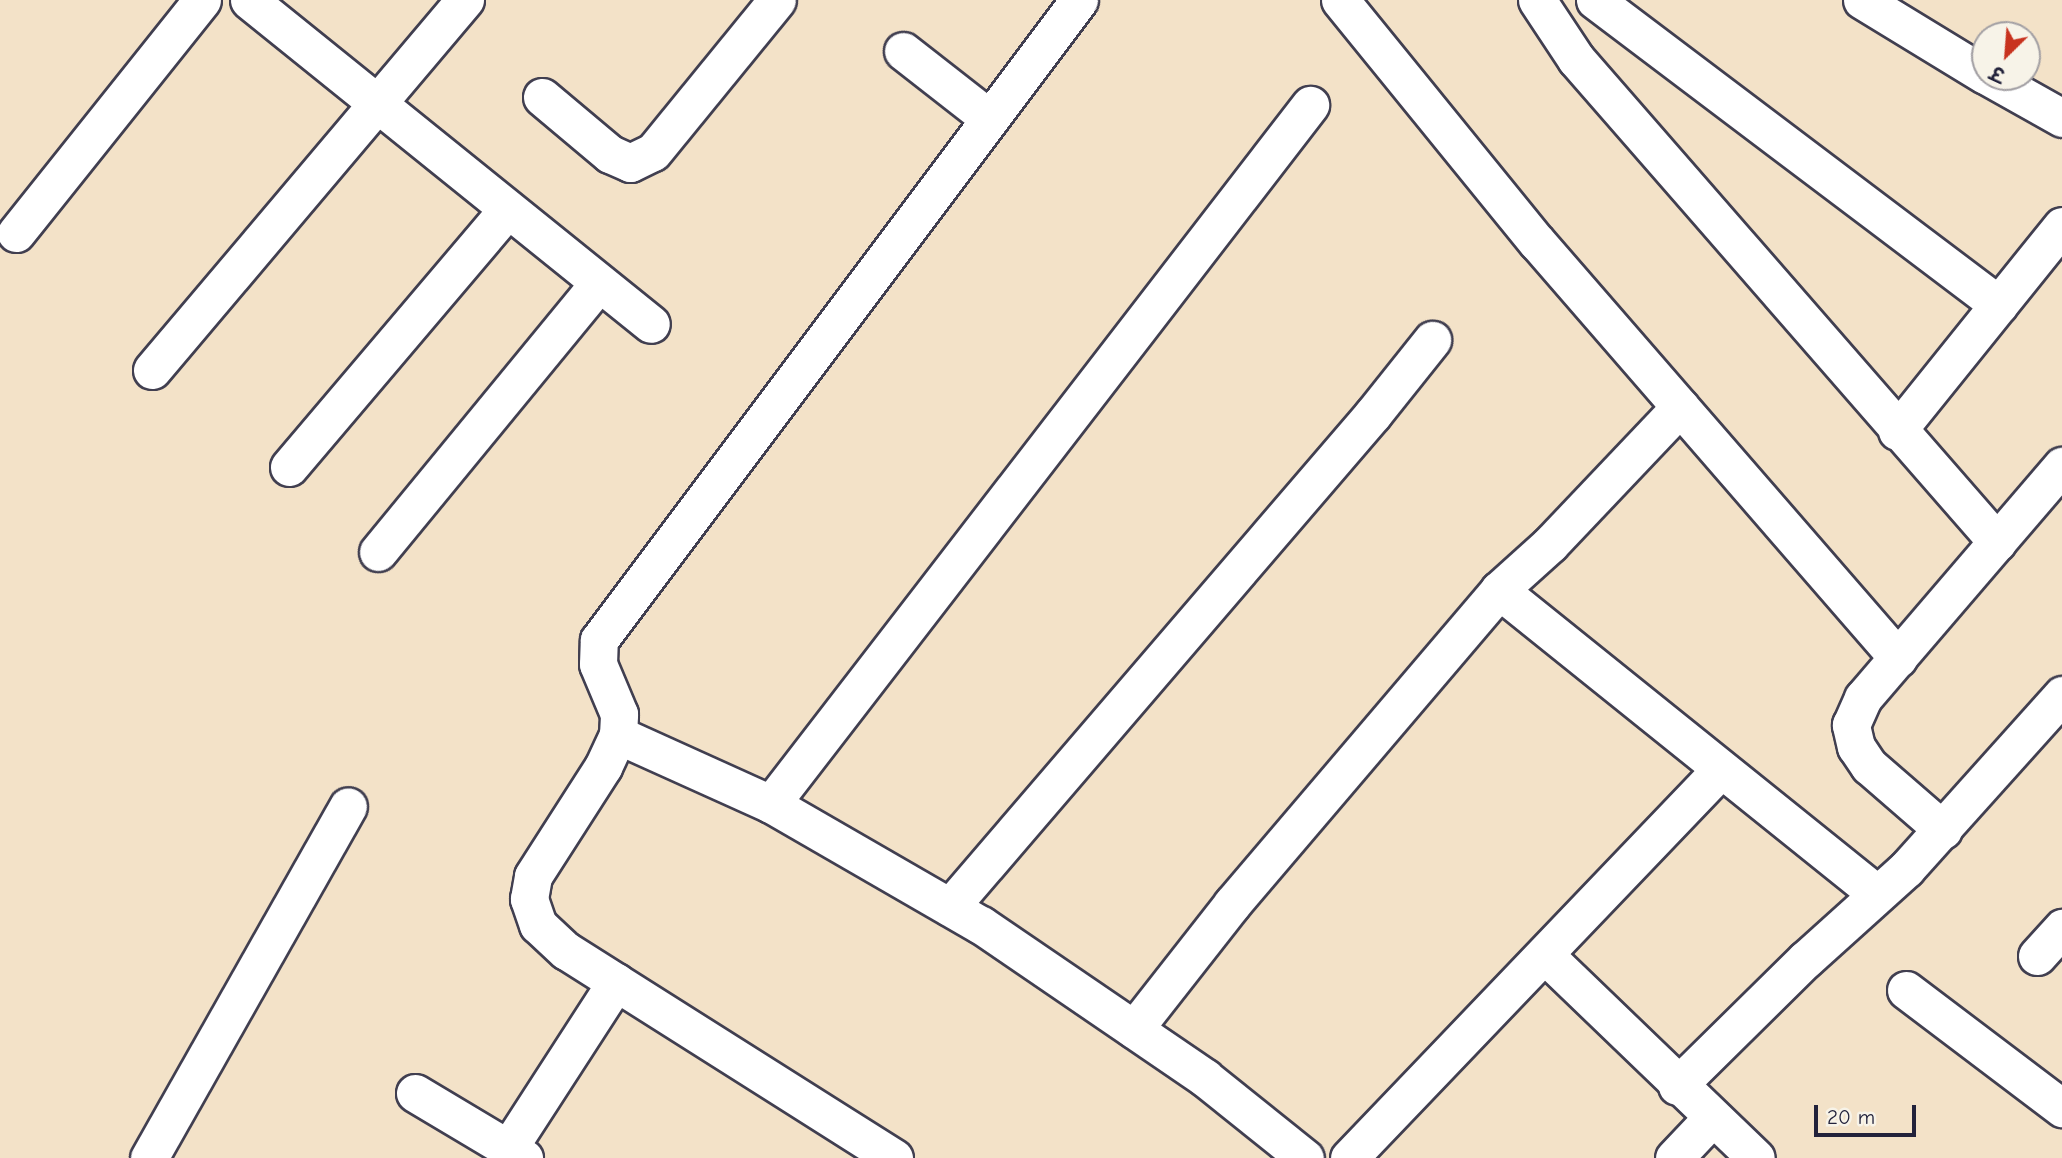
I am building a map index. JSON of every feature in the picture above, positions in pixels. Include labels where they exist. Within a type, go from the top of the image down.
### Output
[{"type":"street","points":[[16,233],[202,0]]},
{"type":"street","points":[[249,0],[598,284],[651,324]]},
{"type":"street","points":[[152,370],[465,0]]},
{"type":"street","points":[[542,97],[610,154],[630,163],[653,152],[776,0]]},
{"type":"street","points":[[882,1155],[566,951],[538,925],[529,899],[533,876],[596,778],[618,735],[619,714],[598,664],[599,640],[1079,0]]},
{"type":"street","points":[[1340,0],[1537,242],[1898,658]]},
{"type":"street","points":[[1537,0],[1576,59],[1897,431],[1997,542]]},
{"type":"street","points":[[1595,0],[1999,305]]},
{"type":"street","points":[[1872,3],[1971,66]]},
{"type":"street","points":[[904,51],[990,119]]},
{"type":"street","points":[[2014,91],[2062,118]]},
{"type":"street","points":[[771,804],[1310,105]]},
{"type":"street","points":[[289,467],[507,210]]},
{"type":"street","points":[[1897,431],[2062,226]]},
{"type":"street","points":[[378,552],[598,284]]},
{"type":"street","points":[[950,907],[1432,340]]},
{"type":"street","points":[[1134,1030],[1232,904],[1499,590],[1550,544],[1680,407]]},
{"type":"street","points":[[1943,830],[1869,766],[1856,747],[1851,725],[1863,698],[2062,466]]},
{"type":"street","points":[[1499,590],[1877,894]]},
{"type":"street","points":[[1677,1086],[1943,830],[2062,695]]},
{"type":"street","points":[[618,735],[771,804],[950,907],[1205,1078],[1305,1158]]},
{"type":"street","points":[[1349,1158],[1546,956],[1721,769]]},
{"type":"street","points":[[149,1158],[348,806]]},
{"type":"street","points":[[2037,957],[2062,928]]},
{"type":"street","points":[[1546,956],[1677,1086],[1756,1158]]},
{"type":"street","points":[[415,1093],[516,1153],[615,982]]},
{"type":"street","points":[[1906,990],[2062,1108]]},
{"type":"street","points":[[1674,1158],[1713,1118]]}]
